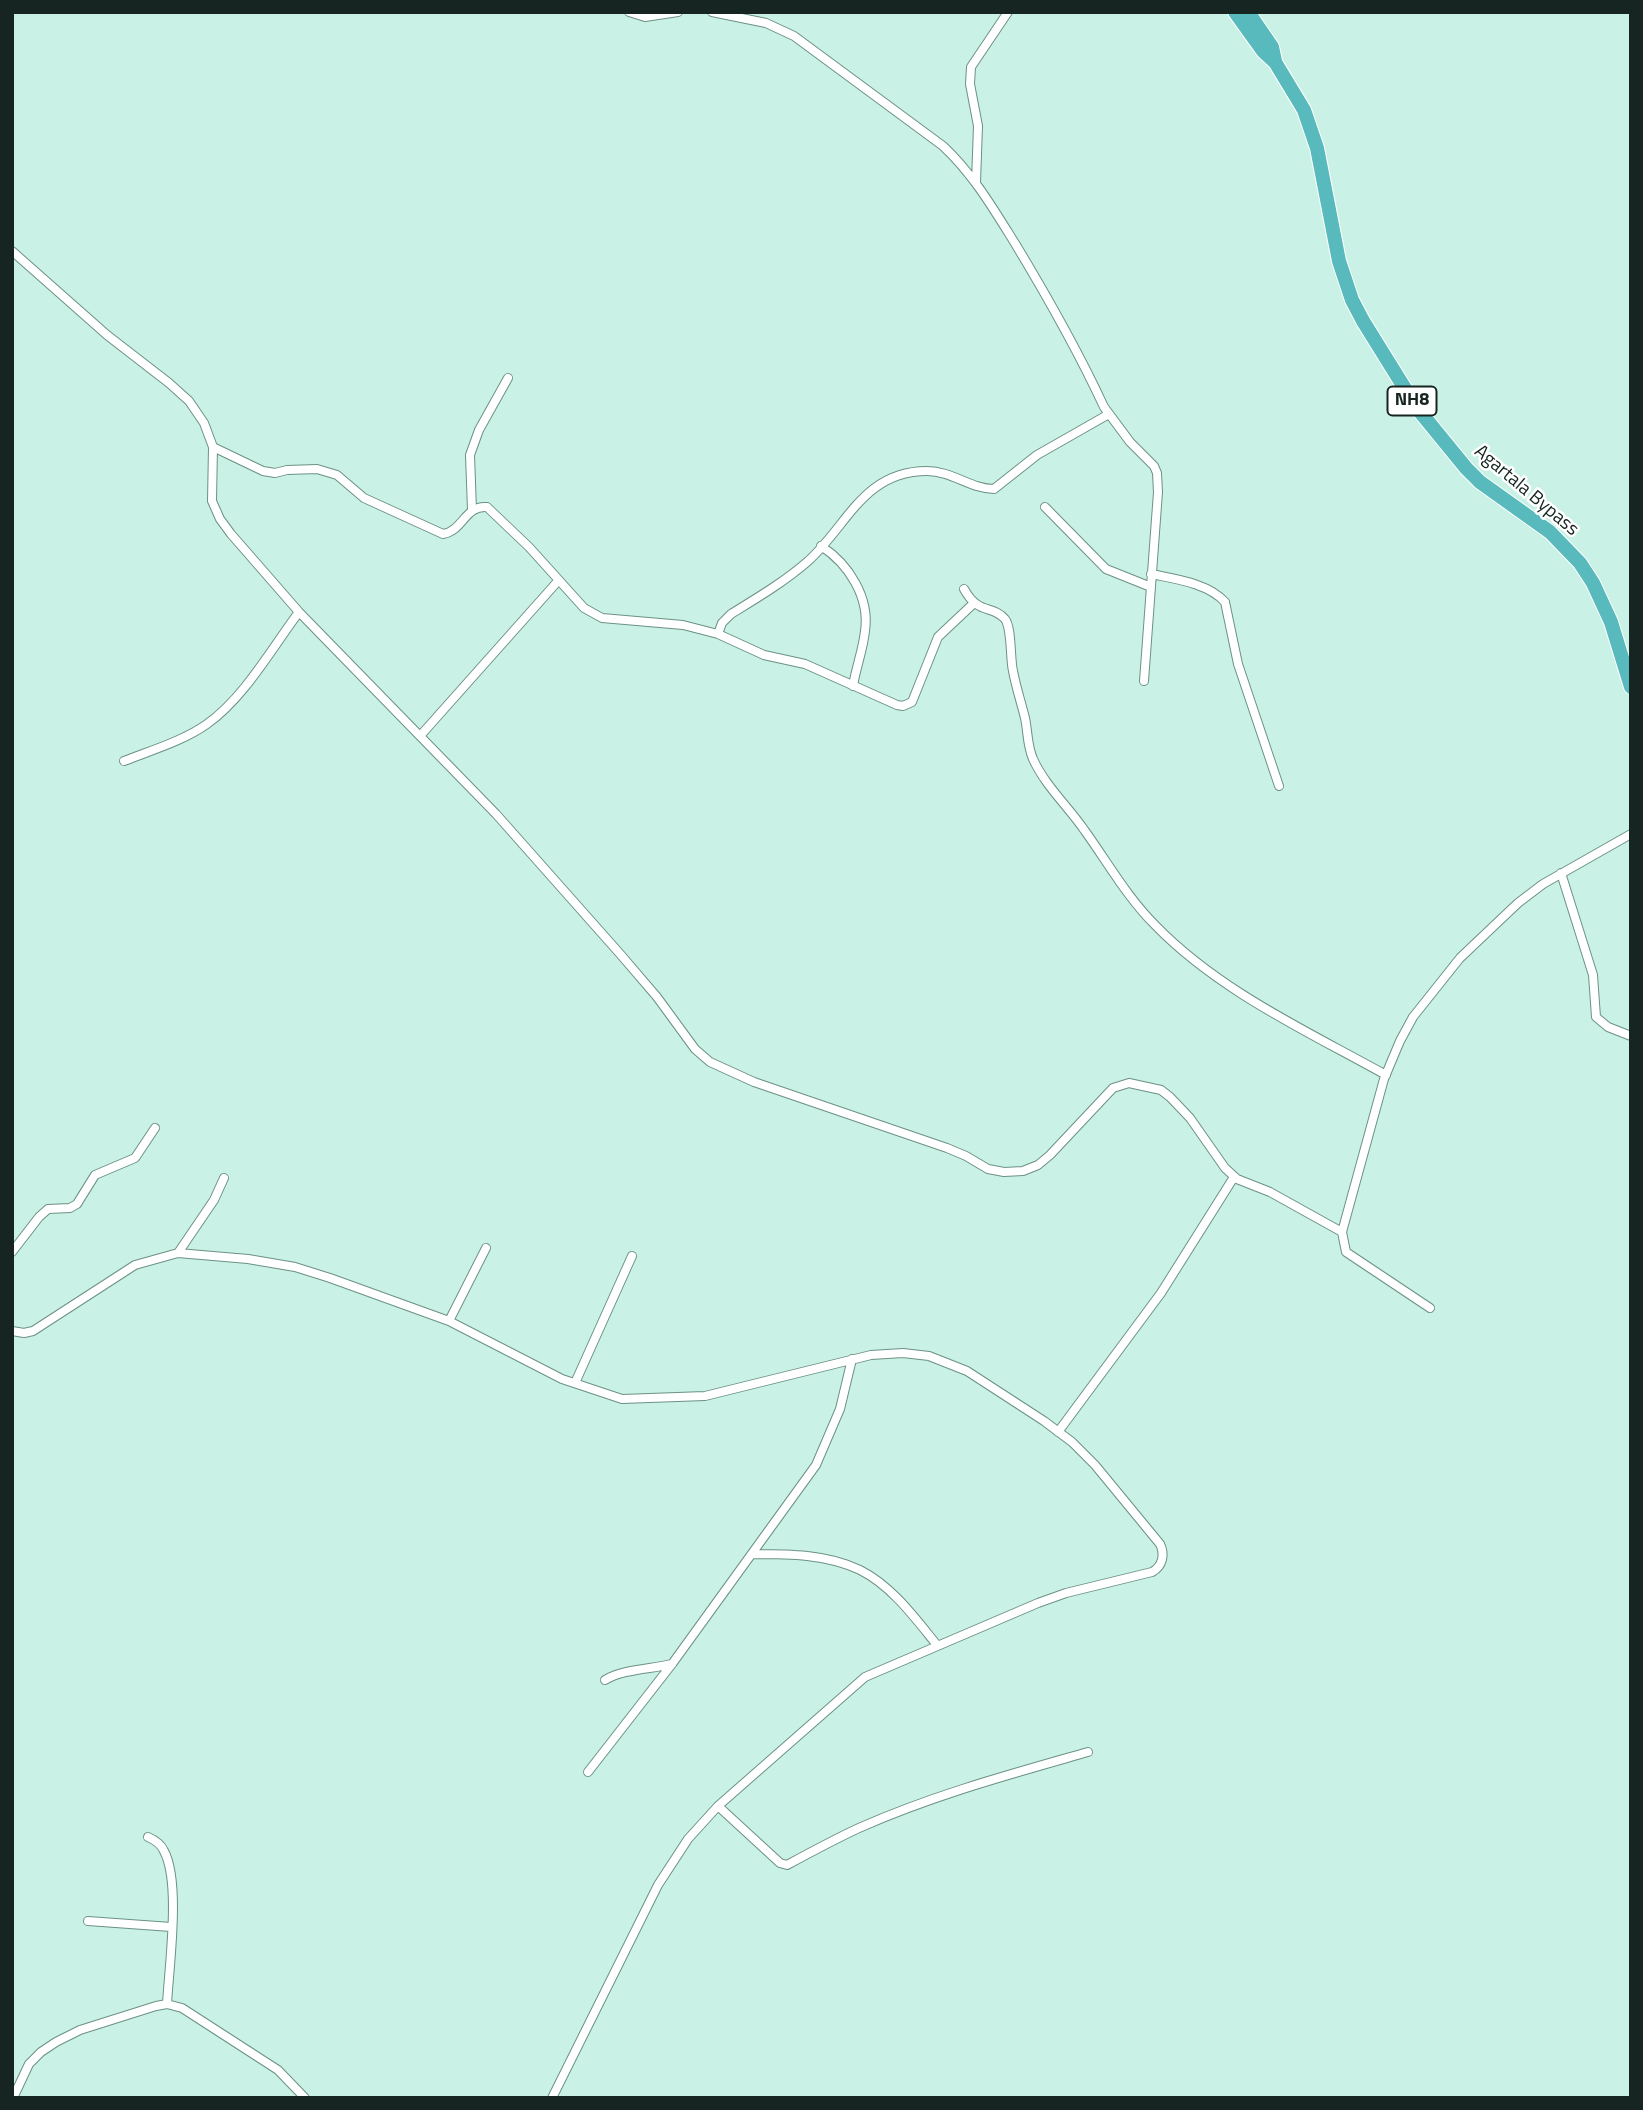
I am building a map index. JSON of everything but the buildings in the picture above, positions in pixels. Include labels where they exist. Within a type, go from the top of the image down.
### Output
[{"type":"highway","name":"Agartala Bypass","points":[[1235,12],[1295,92],[1312,129],[1339,261],[1352,300],[1363,321],[1417,408],[1466,468],[1480,482],[1550,532],[1580,563],[1607,612],[1631,687]]},
{"type":"highway","name":"Agartala Bypass","points":[[1248,12],[1272,47],[1275,62]]},
{"type":"street","points":[[629,12],[645,17],[678,12]]},
{"type":"street","points":[[712,12],[766,23],[794,36],[943,146],[976,182],[1043,290],[1109,414],[1157,473],[1158,492],[1144,681]]},
{"type":"street","points":[[976,182],[978,126],[970,83],[971,68],[1008,12]]},
{"type":"street","points":[[12,251],[107,335],[188,401],[204,423],[213,447],[212,501],[220,519],[299,612],[514,834],[639,976],[695,1049],[710,1062],[754,1082],[957,1152],[988,1169],[1004,1171],[1023,1171],[1038,1165],[1085,1121],[1113,1088],[1129,1083],[1149,1086],[1161,1090],[1178,1105],[1234,1177],[1292,1203],[1342,1232]]},
{"type":"street","points":[[472,510],[470,454],[479,430],[508,378]]},
{"type":"street","points":[[718,634],[722,623],[731,614],[797,571],[858,501],[883,482],[905,474],[928,471],[952,474],[984,489],[994,489],[1037,454],[1109,414]]},
{"type":"street","points":[[213,447],[263,471],[275,473],[317,469],[337,475],[364,498],[443,534],[457,528],[472,510],[480,506],[487,507],[584,608],[602,618],[684,625],[718,634],[764,655],[805,664],[903,706],[908,705],[916,695],[938,637],[973,604]]},
{"type":"street","points":[[1045,507],[1106,569],[1151,587]]},
{"type":"street","points":[[821,546],[842,563],[856,583],[866,609],[865,631],[853,686]]},
{"type":"street","points":[[1151,574],[1198,586],[1226,602],[1238,664],[1279,786]]},
{"type":"street","points":[[420,736],[558,581]]},
{"type":"street","points":[[964,589],[973,604],[1003,617],[1008,626],[1012,670],[1026,722],[1029,750],[1043,779],[1053,793],[1066,804],[1120,884],[1142,911],[1164,933],[1223,981],[1258,1004],[1386,1075]]},
{"type":"street","points":[[124,761],[176,741],[205,725],[224,710],[299,612]]},
{"type":"street","points":[[1430,1308],[1346,1252],[1342,1232],[1386,1075],[1400,1041],[1413,1017],[1460,958],[1518,903],[1561,873],[1631,834]]},
{"type":"street","points":[[1561,873],[1593,975],[1596,1017],[1608,1027],[1631,1036]]},
{"type":"street","points":[[12,1252],[48,1209],[70,1208],[77,1204],[95,1175],[135,1158],[155,1128]]},
{"type":"street","points":[[1058,1432],[1161,1293],[1234,1177]]},
{"type":"street","points":[[178,1253],[210,1208],[224,1178]]},
{"type":"street","points":[[449,1321],[486,1248]]},
{"type":"street","points":[[12,1331],[33,1331],[135,1265],[178,1253],[248,1259],[295,1267],[449,1321],[542,1369],[622,1399],[705,1396],[852,1359],[903,1353],[929,1356],[951,1363],[1044,1420],[1095,1465],[1144,1522],[1162,1549],[1160,1565],[1147,1574],[1056,1596],[878,1670],[857,1682],[718,1806],[688,1839],[658,1885],[552,2098]]},
{"type":"street","points":[[575,1383],[632,1256]]},
{"type":"street","points":[[588,1772],[672,1664],[816,1465],[840,1409],[852,1359]]},
{"type":"street","points":[[753,1553],[794,1554],[825,1559],[858,1569],[897,1598],[937,1645]]},
{"type":"street","points":[[605,1680],[618,1673],[672,1664]]},
{"type":"street","points":[[718,1806],[780,1863],[787,1865],[859,1828],[931,1800],[996,1777],[1088,1752]]},
{"type":"street","points":[[148,1837],[163,1847],[172,1895],[167,2004]]},
{"type":"street","points":[[88,1921],[171,1927]]},
{"type":"street","points":[[13,2098],[30,2064],[56,2042],[80,2030],[167,2004],[182,2008],[278,2070],[305,2098]]}]
